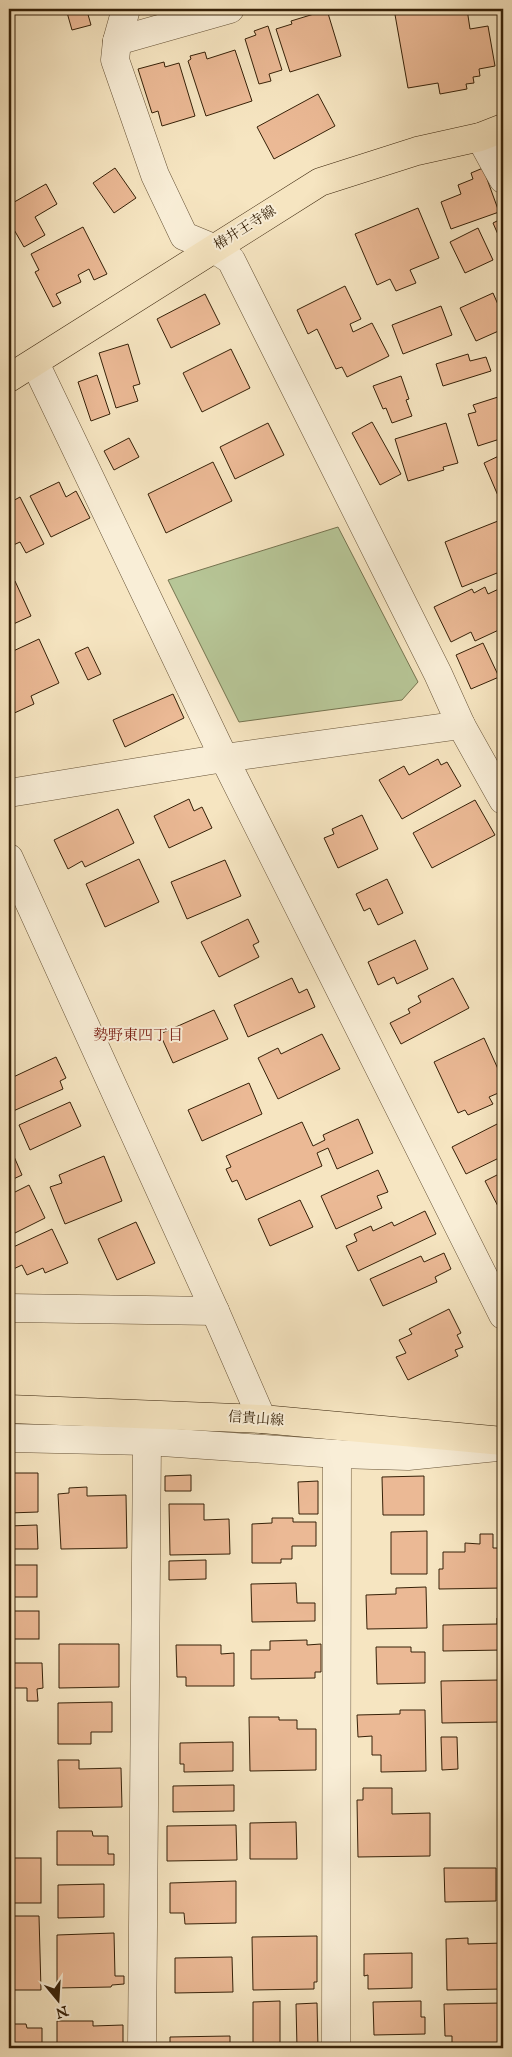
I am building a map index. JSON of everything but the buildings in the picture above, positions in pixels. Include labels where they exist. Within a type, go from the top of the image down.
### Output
[{"type":"main road","name":"椿井王寺線","points":[[9,378],[320,182],[417,151],[492,132]]},
{"type":"main road","name":"信貴山線","points":[[9,1409],[262,1419],[503,1441]]},
{"type":"street","points":[[126,9],[117,41],[116,60],[155,176],[184,236],[213,248],[231,260],[438,674],[461,725],[503,800]]},
{"type":"street","points":[[117,41],[230,9]]},
{"type":"street","points":[[492,132],[503,179]]},
{"type":"street","points":[[35,363],[224,758],[503,1316]]},
{"type":"street","points":[[9,793],[224,758],[461,725]]},
{"type":"street","points":[[9,858],[216,1311],[262,1419]]},
{"type":"street","points":[[9,1308],[216,1311]]},
{"type":"street","points":[[9,1438],[148,1441],[337,1454],[408,1456],[503,1446]]},
{"type":"street","points":[[142,2048],[148,1441]]},
{"type":"street","points":[[336,2048],[337,1454]]},
{"type":"green space","points":[[338,527],[418,682],[402,700],[239,722],[168,580]]},
{"type":"district","name":"勢野東四丁目","points":[[138,1035]]}]
